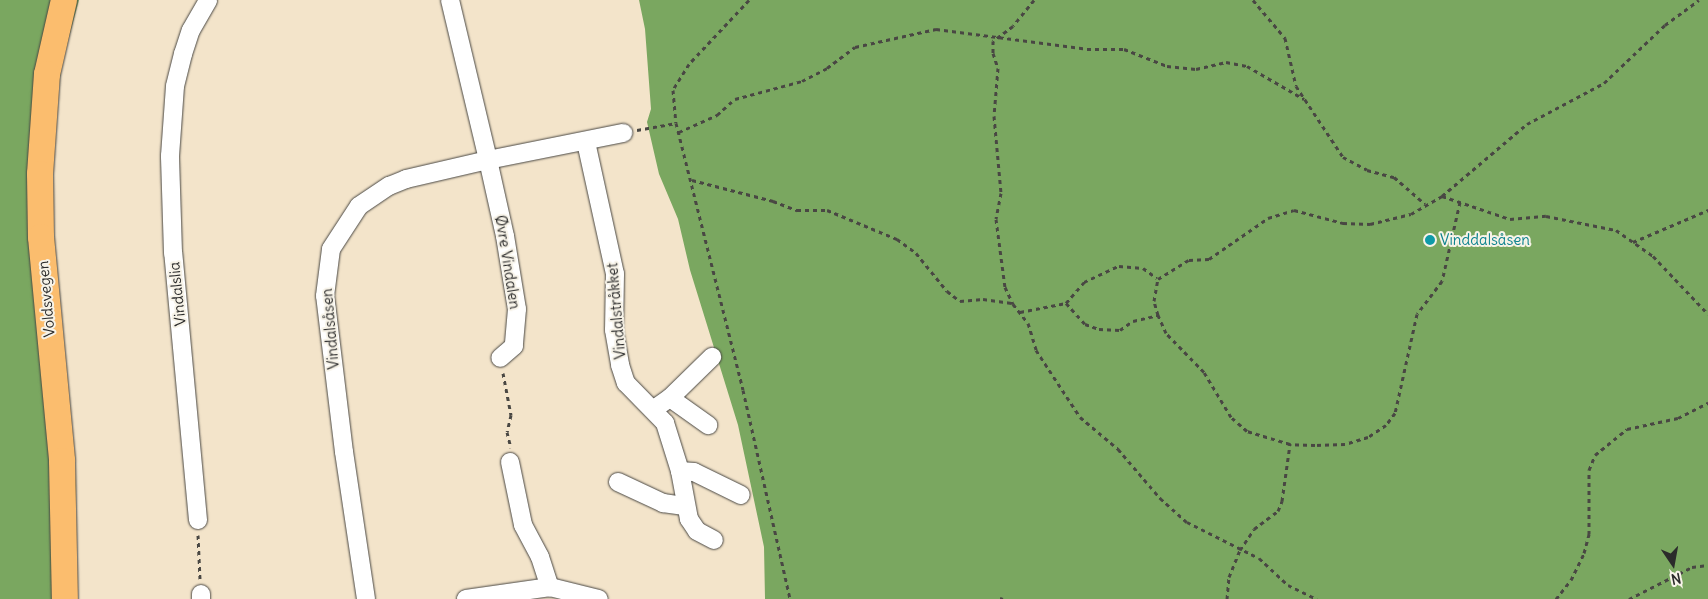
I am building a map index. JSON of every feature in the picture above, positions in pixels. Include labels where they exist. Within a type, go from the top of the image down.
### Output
[{"type":"highway","name":"Voldsvegen","points":[[64,0],[47,74],[40,174],[41,236],[64,486],[65,599]]},
{"type":"street","name":"Vindalslia","points":[[198,520],[195,465],[173,252],[170,156],[176,86],[183,54],[191,30],[208,0]]},
{"type":"street","points":[[450,0],[488,160]]},
{"type":"street","name":"Vindalsåsen","points":[[366,599],[325,296],[327,261],[338,234],[359,206],[373,195],[414,177],[623,133]]},
{"type":"street","name":"Vindalstråkket","points":[[586,142],[615,274],[614,330],[617,358],[626,383],[654,409],[670,434],[680,471],[685,506],[692,526],[714,540]]},
{"type":"street","name":"Øvre Vindalen","points":[[488,160],[506,236],[517,309],[514,346],[500,358]]},
{"type":"street","points":[[654,409],[670,398],[712,357]]},
{"type":"street","points":[[670,398],[708,425]]},
{"type":"street","points":[[510,462],[523,525],[540,557],[550,587]]},
{"type":"street","points":[[680,471],[694,472],[741,495]]},
{"type":"street","points":[[618,482],[663,503],[685,506]]},
{"type":"street","points":[[466,599],[550,587],[599,599]]},
{"type":"path","points":[[749,0],[677,79],[673,90],[676,123],[692,180],[790,599]]},
{"type":"path","points":[[1034,0],[1013,26],[993,41],[993,53],[998,68],[994,116],[1001,193],[996,219],[1005,287],[1013,304],[1028,323],[1036,350],[1080,417],[1118,449],[1143,480],[1187,522],[1222,537],[1240,550],[1259,558],[1288,585],[1296,586],[1305,595],[1317,599]]},
{"type":"path","points":[[1253,0],[1285,38],[1296,86],[1342,157],[1366,170],[1394,177],[1425,204]]},
{"type":"path","points":[[1460,202],[1442,281],[1417,314],[1395,413],[1386,426],[1368,437],[1345,444],[1290,444],[1248,430],[1231,417],[1204,372],[1166,333],[1158,315],[1154,301],[1158,279],[1189,260],[1209,259],[1268,218],[1294,210],[1343,223],[1370,224],[1411,214],[1425,204],[1442,196],[1527,124],[1604,83],[1665,25],[1699,0]]},
{"type":"path","points":[[679,132],[717,115],[735,100],[802,81],[827,68],[855,47],[936,30],[1000,36],[1087,49],[1124,49],[1167,66],[1196,69],[1226,62],[1247,66],[1304,99]]},
{"type":"path","points":[[623,133],[676,123]]},
{"type":"path","points":[[692,180],[797,210],[827,210],[897,239],[916,253],[947,291],[960,301],[983,299],[1013,304]]},
{"type":"path","points":[[1442,196],[1510,219],[1546,216],[1616,230],[1653,256],[1708,314]]},
{"type":"path","points":[[1632,242],[1708,210]]},
{"type":"path","points":[[1020,312],[1066,303],[1084,282],[1119,266],[1144,268],[1158,279]]},
{"type":"path","points":[[1066,303],[1085,324],[1099,329],[1120,330],[1134,321],[1158,315]]},
{"type":"path","points":[[500,358],[511,415],[507,432],[514,456],[510,462]]},
{"type":"path","points":[[1556,599],[1571,580],[1584,553],[1588,534],[1590,470],[1596,455],[1627,429],[1678,418],[1708,403]]},
{"type":"path","points":[[1227,599],[1229,577],[1240,550],[1254,529],[1278,511],[1287,480],[1290,444]]},
{"type":"path","points":[[198,520],[201,597]]},
{"type":"path","points":[[1629,599],[1692,567],[1708,565]]},
{"type":"green space","points":[[0,0],[79,0],[62,63],[53,127],[52,204],[59,319],[76,486],[76,599],[0,599]]},
{"type":"green space","points":[[639,0],[1708,0],[1708,599],[765,599],[764,547],[738,425],[690,270],[678,219],[659,174],[647,122],[651,109],[645,29]]},
{"type":"place","name":"Vinddalsåsen","points":[[1430,240]]}]
